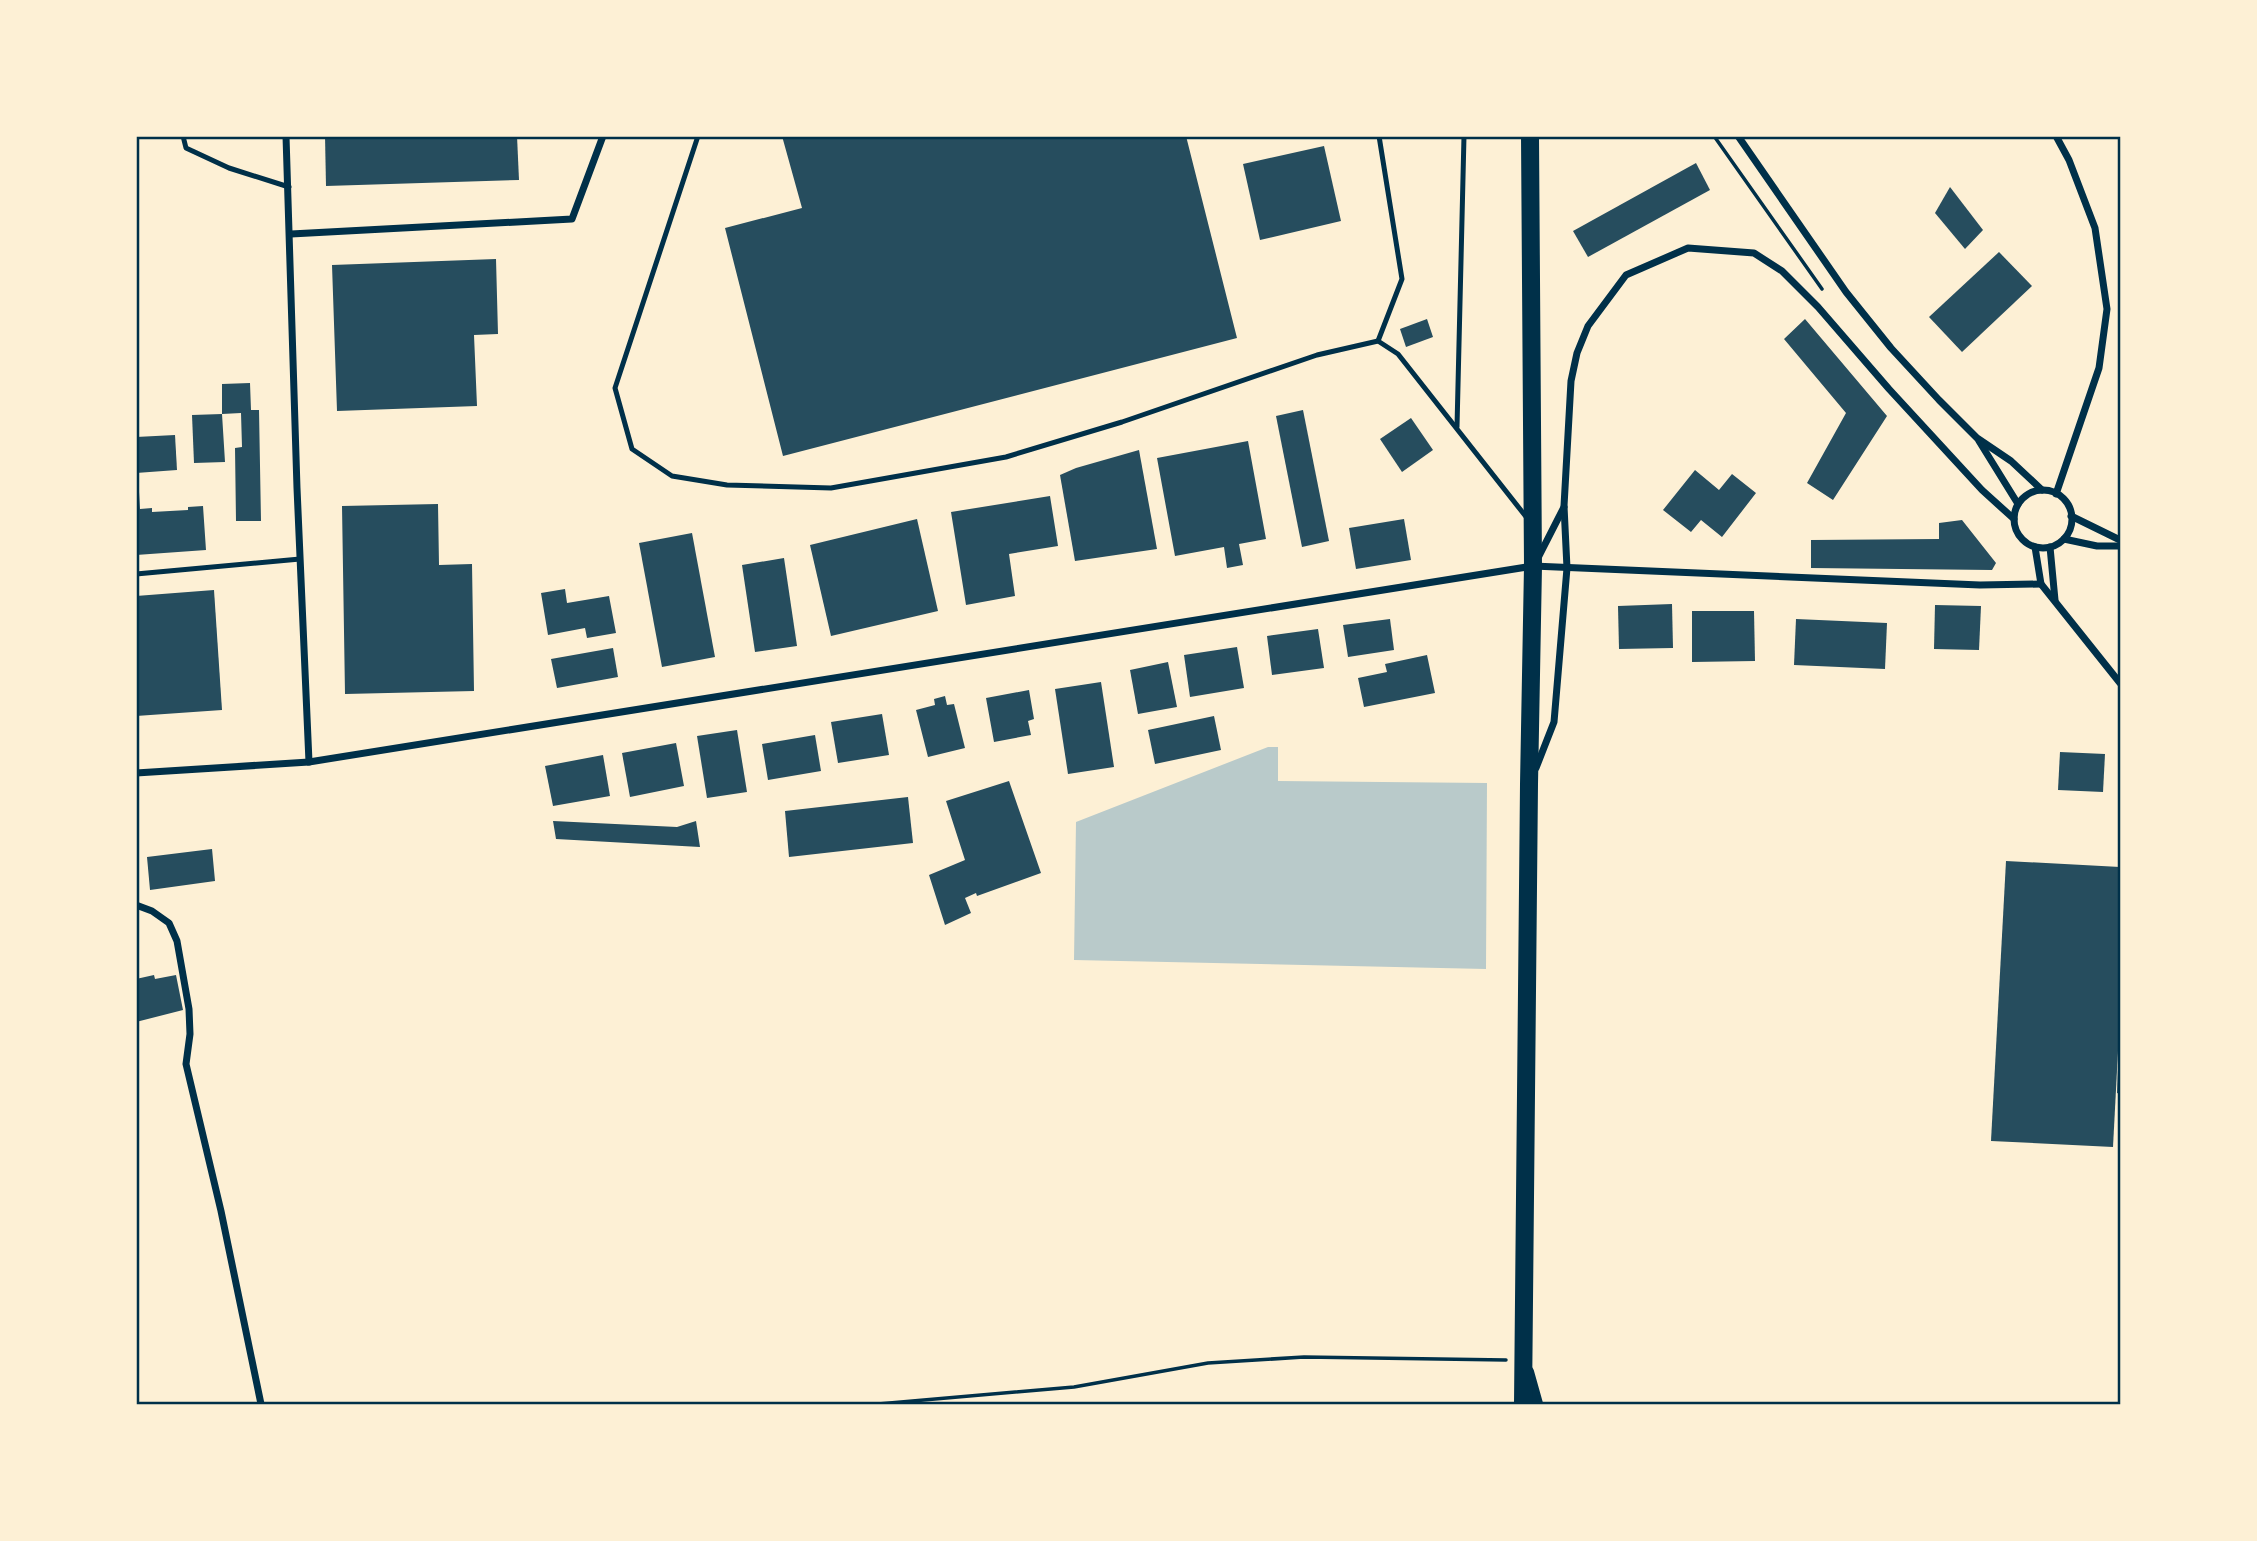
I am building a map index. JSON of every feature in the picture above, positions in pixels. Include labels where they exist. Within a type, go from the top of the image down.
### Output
[{"type":"main road","points":[[1523,1405],[1529,785],[1534,566],[1530,136]]},
{"type":"main road","points":[[1523,1360],[1536,1405]]},
{"type":"street","points":[[286,136],[309,761]]},
{"type":"street","points":[[291,234],[572,219],[603,136]]},
{"type":"street","points":[[1738,136],[1861,311],[1891,348],[1977,438],[2018,504]]},
{"type":"street","points":[[2056,136],[2069,160],[2095,228],[2107,309],[2099,368],[2056,494]]},
{"type":"street","points":[[1529,785],[1554,722],[1567,568],[1564,506],[1571,381],[1577,353],[1588,326],[1626,275],[1688,248],[1754,253],[1782,271],[1818,307],[1982,490],[2014,519]]},
{"type":"street","points":[[1977,438],[2011,461],[2042,490],[2056,494],[2069,507],[2071,516],[2068,532],[2064,539],[2050,547],[2035,547],[2018,535],[2014,519],[2018,504],[2024,497],[2042,490]]},
{"type":"street","points":[[1534,566],[1564,506]]},
{"type":"street","points":[[2071,516],[2120,540]]},
{"type":"street","points":[[2064,539],[2097,546],[2120,546]]},
{"type":"street","points":[[2035,547],[2041,584],[2120,683]]},
{"type":"street","points":[[2050,547],[2056,601]]},
{"type":"street","points":[[136,773],[309,761],[1534,566],[1980,585],[2041,584]]},
{"type":"street","points":[[136,905],[152,911],[169,923],[177,941],[189,1009],[190,1034],[186,1065],[221,1211],[261,1405]]},
{"type":"lane","points":[[183,136],[186,148],[229,168],[289,187]]},
{"type":"lane","points":[[698,136],[615,388],[632,449],[672,476],[727,485],[831,488],[1006,457],[1122,422],[1317,355],[1378,341],[1398,354],[1533,526]]},
{"type":"lane","points":[[1378,341],[1402,279],[1379,136]]},
{"type":"lane","points":[[1457,428],[1464,136]]},
{"type":"lane","points":[[136,574],[300,559]]},
{"type":"path","points":[[878,1405],[894,1401],[960,1399],[1074,1387],[1208,1363],[1304,1357],[1523,1360]]},
{"type":"shaded area","points":[[1268,747],[1278,747],[1278,781],[1487,783],[1486,969],[1074,960],[1076,822]]},
{"type":"building","points":[[325,136],[517,136],[519,180],[326,186]]},
{"type":"building","points":[[782,136],[1186,136],[1237,338],[783,456],[725,228],[802,208]]},
{"type":"building","points":[[1324,146],[1341,221],[1260,240],[1243,164]]},
{"type":"building","points":[[1696,163],[1710,190],[1588,257],[1573,231]]},
{"type":"building","points":[[1950,187],[1983,230],[1965,249],[1935,213]]},
{"type":"building","points":[[1999,252],[2032,286],[1962,352],[1929,317]]},
{"type":"building","points":[[496,259],[498,334],[474,335],[477,406],[337,411],[332,265]]},
{"type":"building","points":[[1427,319],[1433,337],[1406,347],[1400,329]]},
{"type":"building","points":[[1805,319],[1887,416],[1833,500],[1807,483],[1846,413],[1784,339]]},
{"type":"building","points":[[250,383],[251,410],[259,410],[261,521],[236,521],[235,448],[242,447],[241,413],[222,414],[222,384]]},
{"type":"building","points":[[1303,410],[1329,541],[1302,547],[1276,416]]},
{"type":"building","points":[[222,414],[225,462],[194,463],[192,415]]},
{"type":"building","points":[[1411,418],[1433,450],[1402,472],[1380,439]]},
{"type":"building","points":[[175,435],[177,470],[136,473],[136,437]]},
{"type":"building","points":[[1248,441],[1266,539],[1239,544],[1243,565],[1227,568],[1224,547],[1175,556],[1157,458]]},
{"type":"building","points":[[1139,450],[1157,549],[1075,561],[1060,475]]},
{"type":"building","points":[[1695,470],[1719,490],[1732,474],[1756,493],[1722,537],[1701,520],[1691,532],[1663,510]]},
{"type":"building","points":[[136,492],[139,492],[140,509],[152,508],[152,512],[188,510],[188,507],[203,506],[206,550],[136,555]]},
{"type":"building","points":[[1050,496],[1058,546],[1009,554],[1015,596],[966,605],[951,512]]},
{"type":"building","points":[[438,504],[439,565],[472,564],[474,691],[345,694],[342,506]]},
{"type":"building","points":[[917,519],[938,611],[831,636],[810,545]]},
{"type":"building","points":[[1404,519],[1411,560],[1356,569],[1349,528]]},
{"type":"building","points":[[1962,520],[1996,563],[1992,570],[1811,568],[1811,540],[1939,539],[1939,523]]},
{"type":"building","points":[[692,533],[715,657],[662,667],[639,543]]},
{"type":"building","points":[[784,558],[797,646],[755,652],[742,565]]},
{"type":"building","points":[[565,589],[567,603],[609,596],[616,633],[587,638],[585,628],[548,635],[541,593]]},
{"type":"building","points":[[214,590],[222,710],[136,716],[136,596]]},
{"type":"building","points":[[1672,604],[1673,648],[1619,649],[1618,606]]},
{"type":"building","points":[[1935,605],[1981,606],[1979,650],[1934,649]]},
{"type":"building","points":[[1692,611],[1754,611],[1755,661],[1692,662]]},
{"type":"building","points":[[1390,619],[1394,650],[1348,657],[1343,625]]},
{"type":"building","points":[[1796,619],[1887,623],[1885,669],[1794,665]]},
{"type":"building","points":[[1318,629],[1324,668],[1272,675],[1267,636]]},
{"type":"building","points":[[1237,647],[1244,688],[1190,697],[1184,655]]},
{"type":"building","points":[[613,648],[618,677],[557,688],[551,659]]},
{"type":"building","points":[[1427,655],[1435,693],[1364,707],[1358,678],[1387,672],[1385,664]]},
{"type":"building","points":[[1168,662],[1177,707],[1138,714],[1130,670]]},
{"type":"building","points":[[1101,682],[1114,767],[1068,774],[1055,689]]},
{"type":"building","points":[[1029,690],[1034,719],[1028,721],[1031,735],[994,742],[986,698]]},
{"type":"building","points":[[945,696],[947,705],[954,704],[965,748],[928,757],[916,710],[935,705],[934,699]]},
{"type":"building","points":[[882,714],[889,755],[838,763],[831,722]]},
{"type":"building","points":[[1214,716],[1221,750],[1155,764],[1148,730]]},
{"type":"building","points":[[737,730],[747,792],[707,798],[697,736]]},
{"type":"building","points":[[815,735],[821,771],[768,780],[762,744]]},
{"type":"building","points":[[676,743],[684,786],[630,797],[622,753]]},
{"type":"building","points":[[2060,752],[2105,754],[2103,792],[2058,790]]},
{"type":"building","points":[[603,755],[610,796],[553,806],[545,766]]},
{"type":"building","points":[[1009,781],[1041,873],[965,898],[971,913],[945,925],[929,875],[965,860],[946,801]]},
{"type":"building","points":[[908,797],[913,843],[789,857],[785,811]]},
{"type":"building","points":[[553,821],[677,827],[696,821],[700,847],[556,839]]},
{"type":"building","points":[[212,849],[215,881],[150,890],[147,857]]},
{"type":"building","points":[[2006,861],[2120,867],[2120,1013],[2113,1147],[1991,1141]]},
{"type":"building","points":[[154,975],[155,979],[176,975],[183,1010],[136,1022],[136,979]]},
{"type":"building","points":[[2118,1066],[2120,1067],[2120,1094],[2117,1093]]}]
